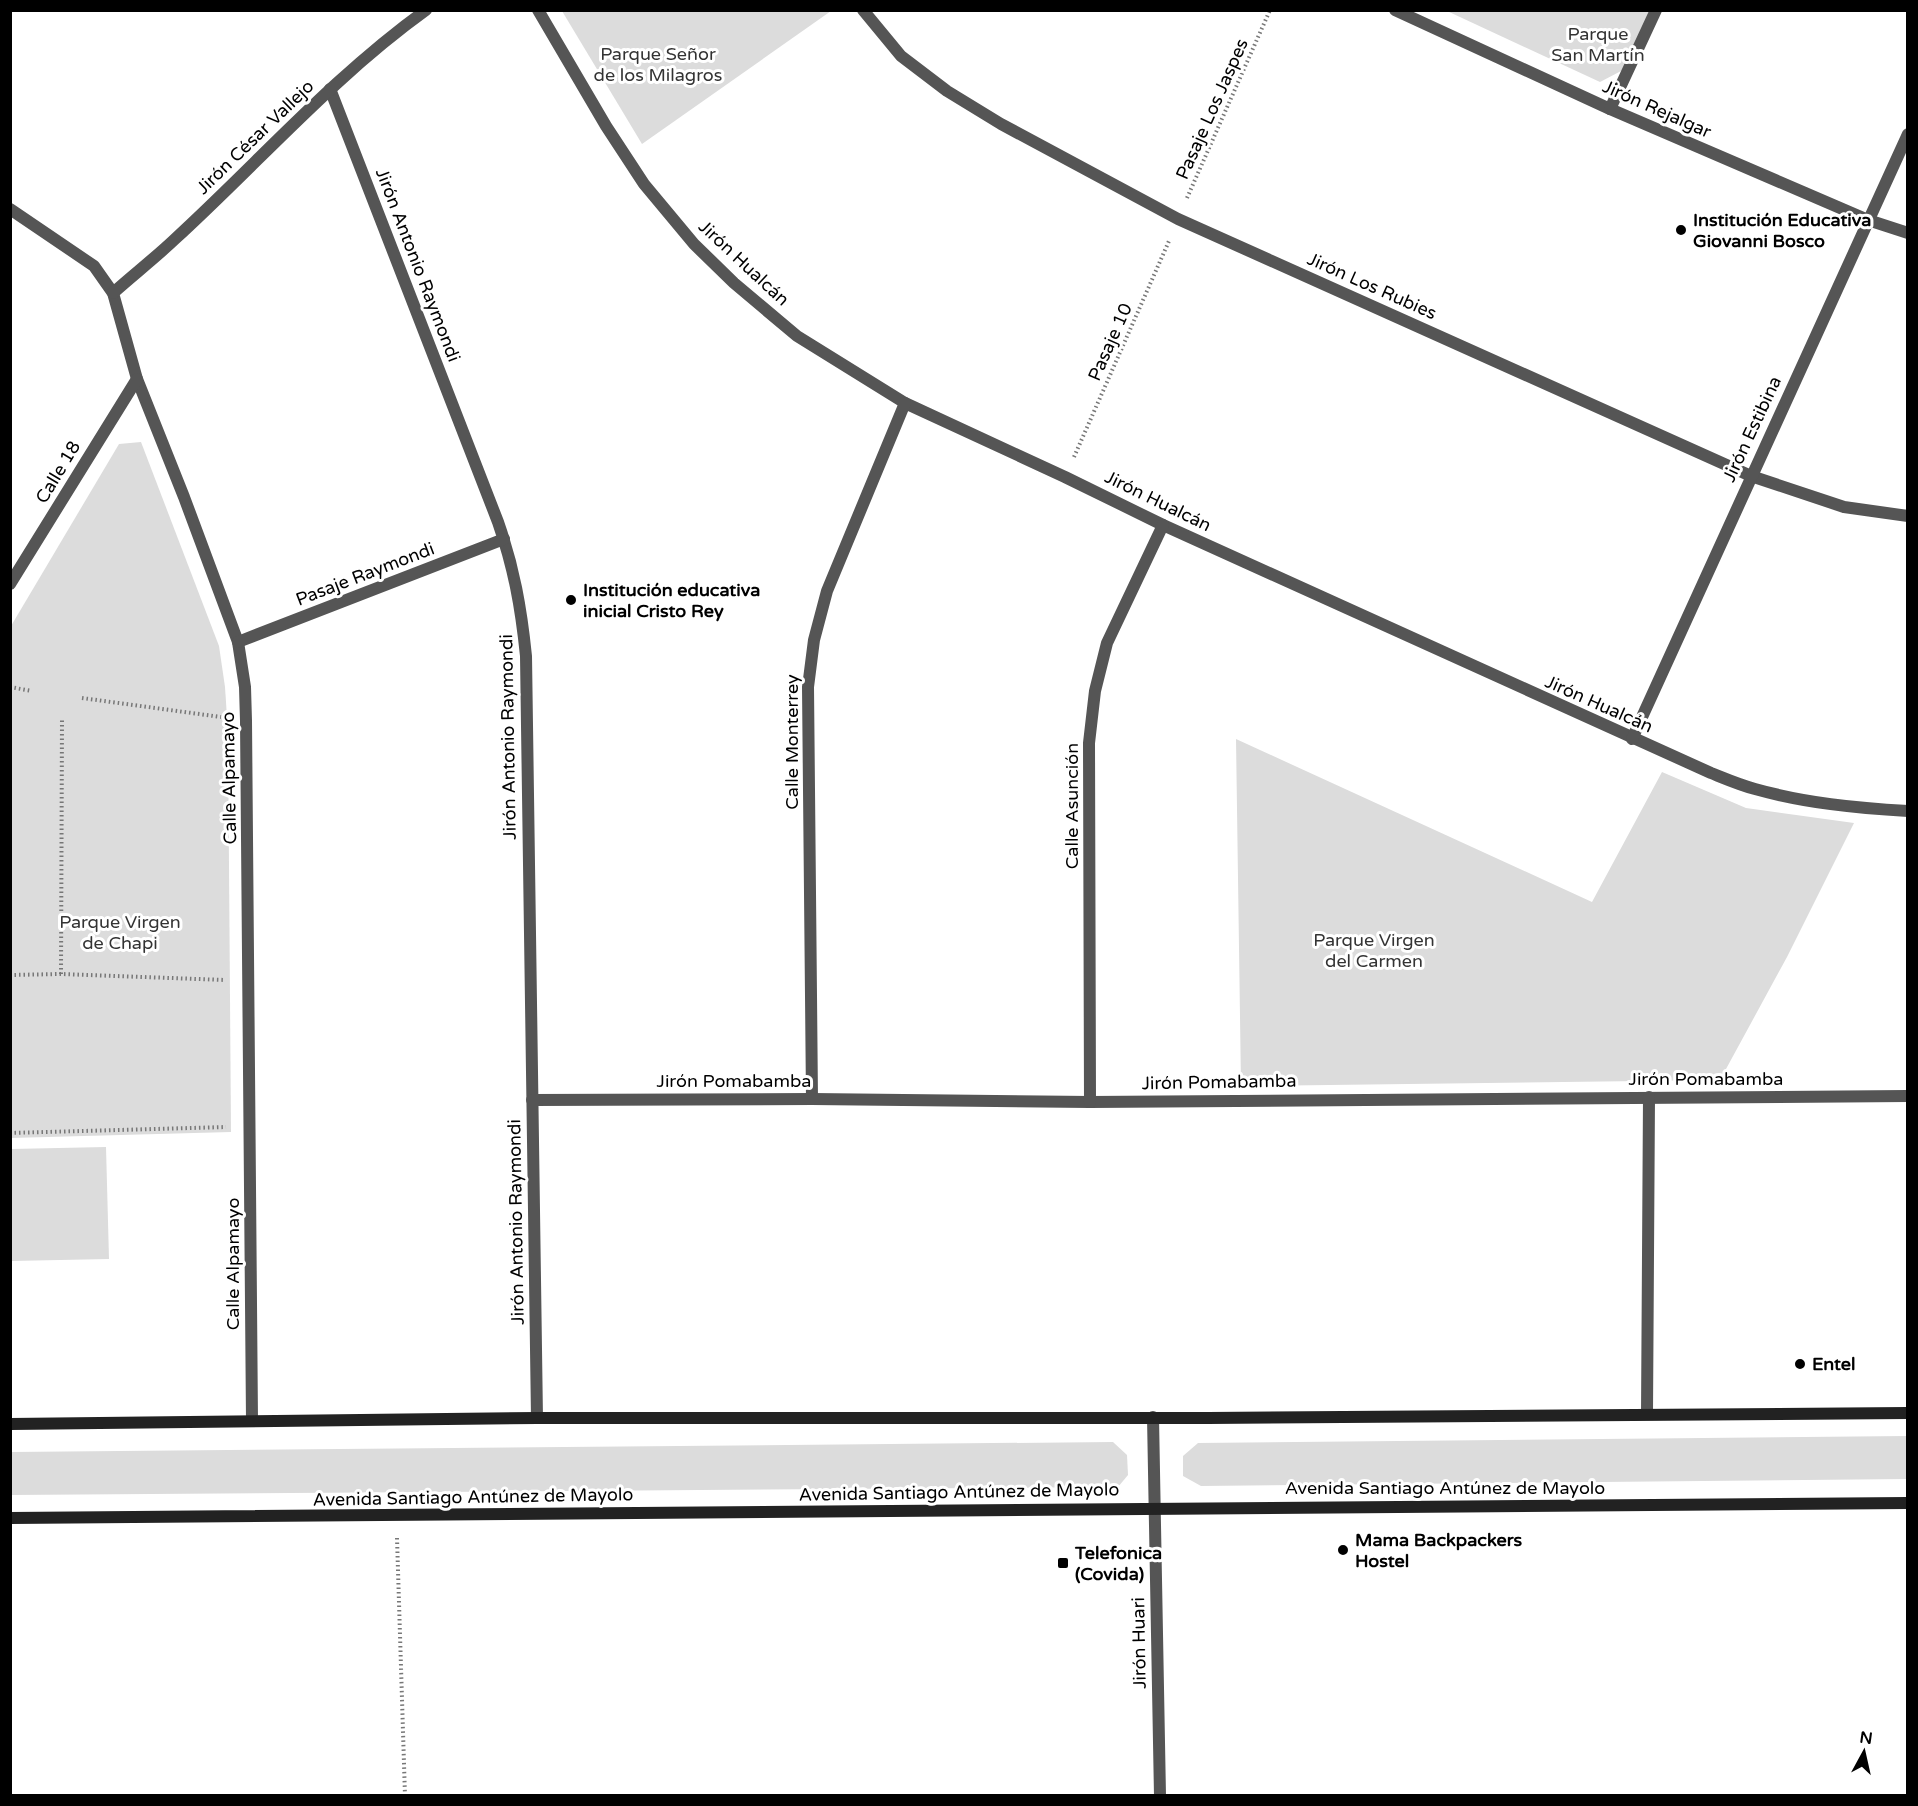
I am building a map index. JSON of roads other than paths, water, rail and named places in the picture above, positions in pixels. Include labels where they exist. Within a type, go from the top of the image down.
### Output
[{"type":"main road","points":[[10,1424],[537,1418],[1908,1413]]},
{"type":"main road","name":"Avenida Santiago Antúnez de Mayolo","points":[[10,1518],[1908,1503]]},
{"type":"street","name":"Jirón César Vallejo","points":[[112,293],[175,239],[371,52],[426,10]]},
{"type":"street","name":"Jirón Hualcán","points":[[538,10],[606,126],[644,184],[694,244],[734,283],[797,336],[905,403],[1163,525],[1711,773],[1754,789],[1803,800],[1857,808],[1908,811]]},
{"type":"street","name":"Jirón Los Rubies","points":[[863,10],[901,57],[947,91],[1001,124],[1178,219],[1751,476],[1845,507],[1908,516]]},
{"type":"street","name":"Jirón Rejalgar","points":[[1395,10],[1610,109],[1868,220],[1908,233]]},
{"type":"street","points":[[1610,109],[1656,10]]},
{"type":"street","name":"Jirón Antonio Raymondi","points":[[330,89],[504,539],[521,608],[526,656],[537,1418]]},
{"type":"street","name":"Jirón Estibina","points":[[1632,739],[1908,134]]},
{"type":"street","name":"Calle Alpamayo","points":[[10,209],[94,266],[112,293],[137,379],[238,642],[245,687],[246,721],[252,1420]]},
{"type":"street","name":"Calle 18","points":[[10,584],[137,379]]},
{"type":"street","name":"Calle Monterrey","points":[[812,1099],[808,687],[813,640],[827,591],[905,403]]},
{"type":"street","name":"Calle Asunción","points":[[1090,1102],[1089,743],[1095,691],[1107,643],[1163,525]]},
{"type":"street","name":"Pasaje Raymondi","points":[[238,642],[504,539]]},
{"type":"street","name":"Jirón Pomabamba","points":[[532,1100],[812,1099],[1090,1102],[1908,1096]]},
{"type":"street","points":[[1647,1414],[1649,1097]]},
{"type":"street","name":"Jirón Huari","points":[[1153,1417],[1160,1796]]},
{"type":"place","name":"Institución Educativa Giovanni Bosco","points":[[1681,230]]},
{"type":"place","name":"Institución educativa inicial Cristo Rey","points":[[571,600]]},
{"type":"place","name":"Entel","points":[[1800,1364]]},
{"type":"place","name":"Mama Backpackers Hostel","points":[[1343,1550]]},
{"type":"place","name":"Telefonica (Covida)","points":[[1063,1563]]},
{"type":"park label","name":"Parque San Martín","points":[[1598,44]]},
{"type":"park label","name":"Parque Señor de los Milagros","points":[[658,64]]},
{"type":"park label","name":"Parque Virgen de Chapi","points":[[120,932]]},
{"type":"park label","name":"Parque Virgen del Carmen","points":[[1374,950]]}]
